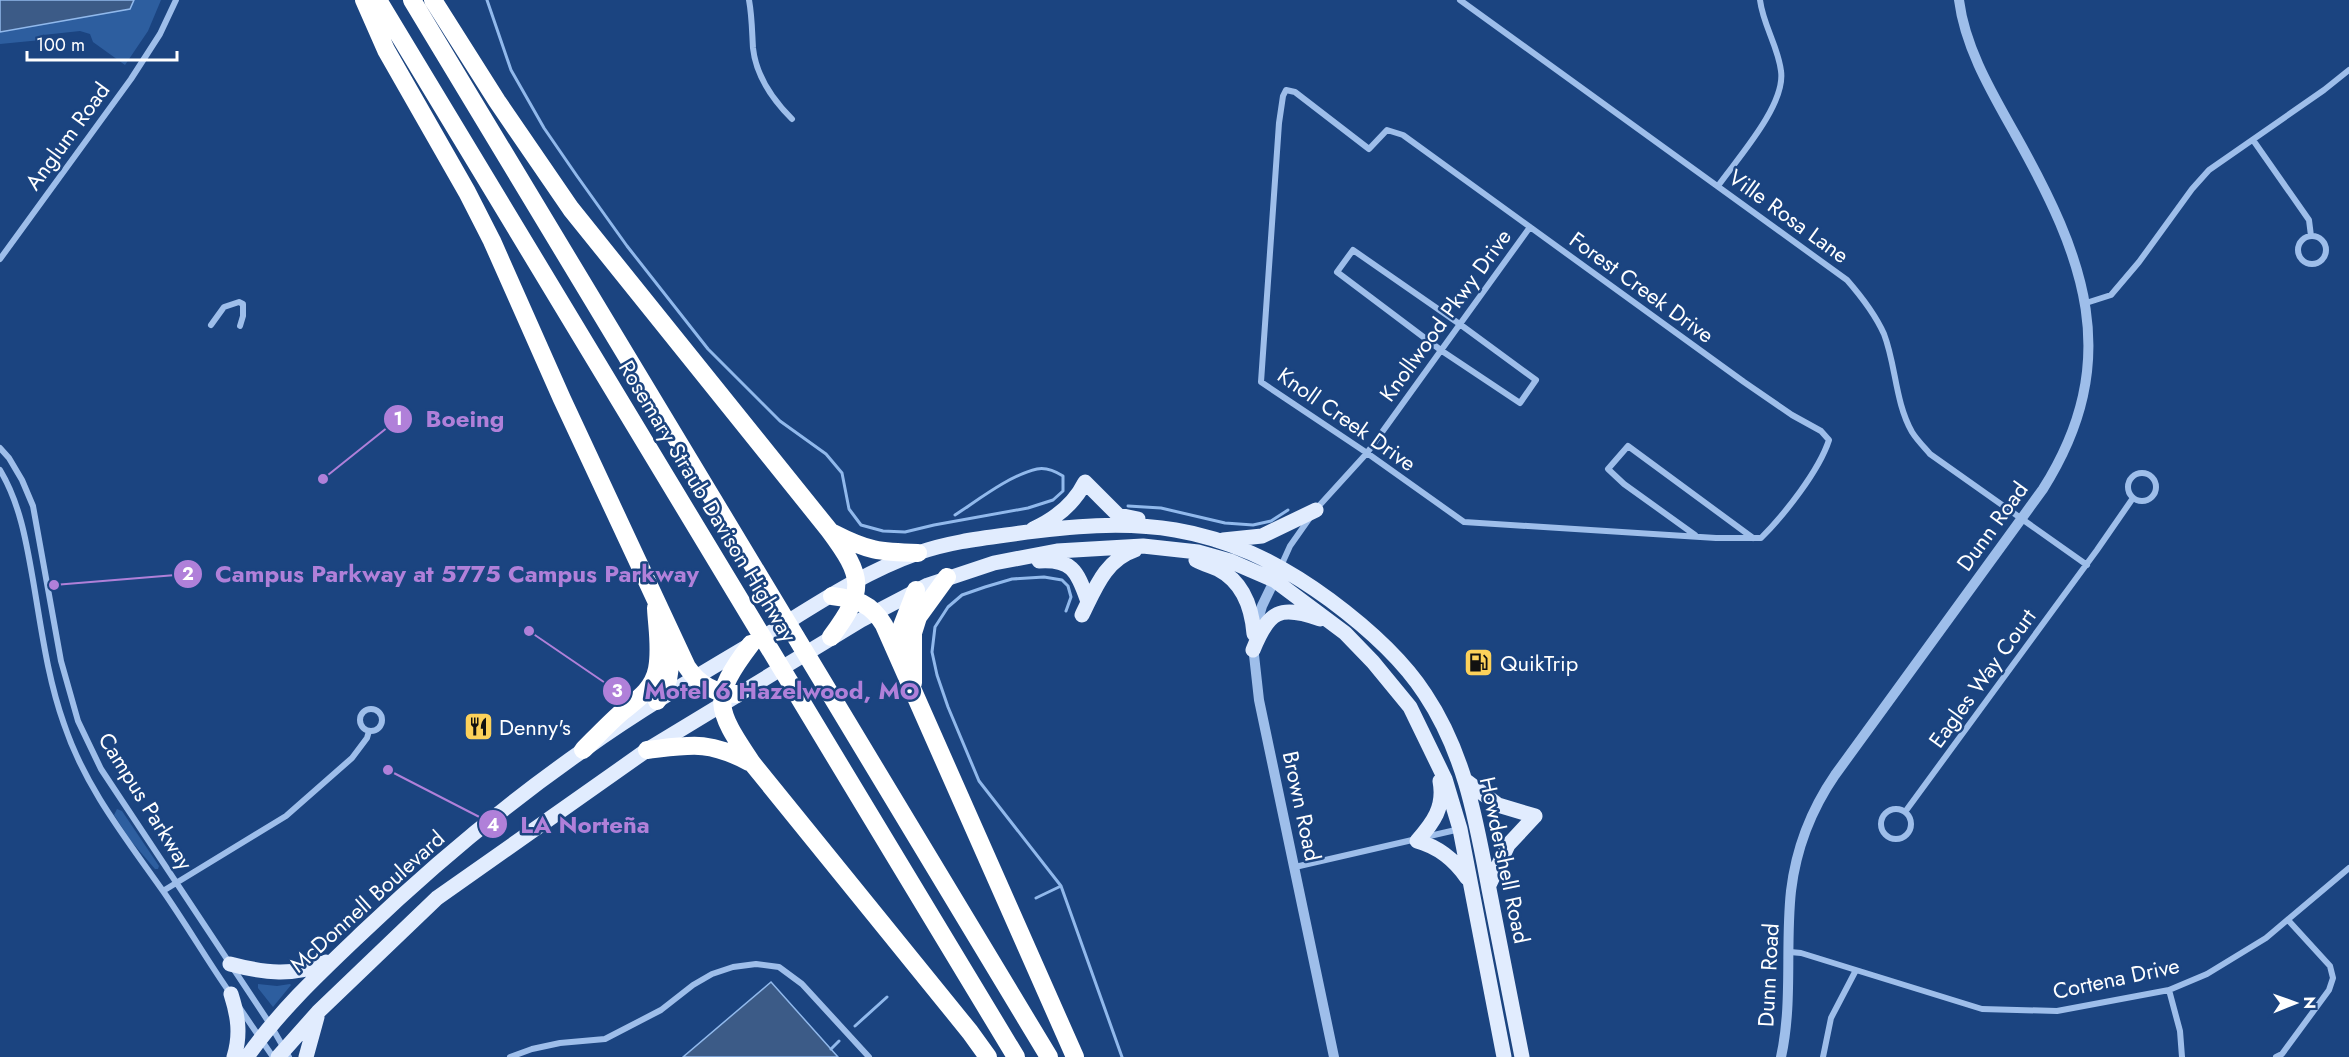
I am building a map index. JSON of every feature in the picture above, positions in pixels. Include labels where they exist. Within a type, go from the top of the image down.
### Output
[{"type":"highway","points":[[364,0],[386,50],[467,192],[492,241],[561,399],[687,667],[704,685],[728,697]]},
{"type":"highway","name":"Rosemary Straub Davison Highway","points":[[378,0],[1016,1057]]},
{"type":"highway","name":"Rosemary Straub Davison Highway","points":[[411,0],[1049,1057]]},
{"type":"highway","points":[[434,0],[509,120],[571,209],[829,530],[851,561],[855,590],[852,608],[831,637]]},
{"type":"highway","points":[[829,530],[864,548],[880,552],[918,553]]},
{"type":"highway","points":[[914,693],[913,633],[918,617],[947,577]]},
{"type":"highway","points":[[832,596],[855,590]]},
{"type":"highway","points":[[855,590],[884,625],[1075,1057]]},
{"type":"highway","points":[[900,662],[902,626],[916,590]]},
{"type":"highway","points":[[583,750],[623,711],[638,700],[653,682],[658,657],[656,597]]},
{"type":"highway","points":[[657,701],[668,680],[674,639]]},
{"type":"highway","points":[[743,652],[725,681],[728,697],[725,720],[730,731],[752,763],[988,1057]]},
{"type":"highway","points":[[647,750],[699,744],[711,745],[752,763]]},
{"type":"main road","points":[[1025,532],[1064,510],[1073,501],[1085,482],[1118,515],[1140,520],[1153,526]]},
{"type":"main road","points":[[1213,539],[1262,536],[1316,510]]},
{"type":"main road","points":[[855,590],[918,553],[968,540],[1089,526],[1153,526],[1189,531],[1235,546],[1277,574]]},
{"type":"main road","points":[[1082,615],[1111,563],[1124,554],[1151,546]]},
{"type":"main road","name":"McDonnell Boulevard","points":[[281,1055],[318,1012],[437,898],[647,750],[728,697],[916,590],[947,577],[983,567],[1057,551],[1151,546],[1185,549],[1277,574]]},
{"type":"main road","points":[[1185,549],[1198,562],[1220,570],[1243,592],[1254,633]]},
{"type":"main road","points":[[983,567],[1004,568],[1034,561],[1055,560],[1068,565],[1079,577],[1087,598]]},
{"type":"main road","name":"Howdershell Road","points":[[1277,574],[1373,662],[1410,707],[1436,759],[1445,779],[1460,829],[1504,1057]]},
{"type":"main road","name":"Howdershell Road","points":[[1277,574],[1304,581],[1354,618],[1403,664],[1424,692],[1444,726],[1465,780],[1479,828],[1522,1057]]},
{"type":"main road","name":"McDonnell Boulevard","points":[[247,1057],[270,1024],[335,958],[418,880],[583,750],[657,701],[743,652],[832,596]]},
{"type":"main road","points":[[1253,650],[1265,624],[1280,612],[1302,613],[1332,623]]},
{"type":"main road","points":[[1436,759],[1441,787],[1439,806],[1434,822],[1417,841],[1432,845],[1444,853],[1458,866],[1470,883]]},
{"type":"main road","points":[[1465,780],[1498,805],[1535,816],[1508,845],[1489,886]]},
{"type":"main road","points":[[230,964],[261,972],[290,973],[313,968],[335,958]]},
{"type":"main road","points":[[231,994],[238,1014],[239,1029],[234,1057]]},
{"type":"main road","points":[[306,1057],[318,1012]]},
{"type":"street","name":"Anglum Road","points":[[0,259],[131,79],[160,34],[176,0]]},
{"type":"street","points":[[749,0],[754,51],[758,66],[769,93],[792,119]]},
{"type":"street","name":"Ville Rosa Lane","points":[[1460,0],[1847,280],[1862,297],[1883,332],[1900,398],[1913,433],[1930,454],[2022,517]]},
{"type":"street","points":[[1718,186],[1765,120],[1775,103],[1780,88],[1782,74],[1779,60],[1767,31],[1761,0]]},
{"type":"street","name":"Dunn Road","points":[[1780,1057],[1786,1017],[1791,892],[1804,834],[1821,796],[2055,469],[2081,404],[2088,331],[2085,303],[2074,254],[2061,223],[1978,63],[1966,32],[1959,0]]},
{"type":"street","points":[[2085,303],[2111,295],[2139,262],[2192,189],[2209,171],[2349,70]]},
{"type":"street","name":"Forest Creek Drive","points":[[1286,90],[1295,92],[1369,149],[1387,130],[1403,135],[1630,301],[1792,415],[1821,431],[1829,440],[1822,458],[1774,524],[1761,538],[1753,538]]},
{"type":"street","name":"Knoll Creek Drive","points":[[1286,90],[1279,123],[1260,382],[1367,453],[1449,514],[1464,522],[1695,535]]},
{"type":"street","points":[[2253,140],[2309,220],[2312,236]]},
{"type":"street","name":"Knollwood Pkwy Drive","points":[[1277,574],[1301,528],[1367,453],[1530,227]]},
{"type":"street","points":[[2312,236],[2324,242],[2327,250],[2320,262],[2311,264],[2302,260],[2298,252],[2303,239],[2312,236]]},
{"type":"street","points":[[1353,250],[1461,325],[1536,380],[1520,403],[1442,351],[1337,272],[1353,250]]},
{"type":"street","points":[[211,325],[224,307],[239,302],[243,304],[240,326]]},
{"type":"street","points":[[1628,446],[1753,538],[1716,538],[1695,535],[1624,484],[1608,469],[1628,446]]},
{"type":"street","name":"Campus Parkway","points":[[0,448],[22,480],[33,506],[61,661],[78,721],[101,769],[270,1024],[281,1055]]},
{"type":"street","name":"Campus Parkway","points":[[0,470],[12,490],[24,528],[47,664],[64,726],[87,777],[128,845],[163,891],[260,1038],[281,1055]]},
{"type":"street","name":"Eagles Way Court","points":[[2141,473],[2150,475],[2156,487],[2153,495],[2141,501],[2133,498],[2128,490],[2132,477],[2141,473]]},
{"type":"street","name":"Eagles Way Court","points":[[1905,812],[2087,565],[2133,498]]},
{"type":"street","points":[[2022,517],[2087,565]]},
{"type":"street","name":"Brown Road","points":[[1277,574],[1262,606],[1254,633],[1253,650],[1259,700],[1334,1057]]},
{"type":"street","points":[[163,891],[286,816],[352,758],[367,738],[369,731]]},
{"type":"street","name":"Eagles Way Court","points":[[1892,810],[1905,812],[1911,821],[1910,831],[1903,838],[1889,837],[1882,830],[1884,816],[1892,810]]},
{"type":"street","points":[[1295,867],[1417,841],[1427,836],[1460,829],[1479,828]]},
{"type":"street","name":"Cortena Drive","points":[[1790,952],[1801,953],[1855,972],[1982,1009],[2057,1011],[2169,990],[2207,974],[2236,958],[2288,920],[2349,868]]},
{"type":"street","points":[[2276,1057],[2282,1054],[2329,990],[2332,978],[2330,966],[2288,920]]},
{"type":"street","points":[[510,1057],[560,1043],[605,1038],[661,1011],[693,985],[712,974],[733,967],[756,964],[779,967],[802,984],[869,1057]]},
{"type":"street","points":[[1822,1057],[1831,1018],[1855,972]]},
{"type":"street","points":[[2169,990],[2180,1031],[2182,1057]]},
{"type":"shaded area","points":[[0,0],[134,0],[130,9],[0,32]]},
{"type":"shaded area","points":[[134,0],[161,0],[148,31],[125,65],[93,42],[90,34],[80,31],[43,35],[41,40],[0,44],[0,32],[130,9]]},
{"type":"shaded area","points":[[117,809],[122,811],[159,866],[158,869],[155,869],[131,841],[114,815]]},
{"type":"shaded area","points":[[771,982],[838,1057],[683,1057]]},
{"type":"shaded area","points":[[258,984],[291,985],[273,1007],[258,988]]},
{"type":"waterway","points":[[487,0],[511,70],[544,128],[577,176],[627,246],[708,349],[780,421],[826,454],[842,473],[849,509],[861,525],[883,531],[905,532],[1028,508],[1053,500],[1063,491],[1063,476],[1044,469],[1027,472],[995,489],[955,515]]},
{"type":"waterway","points":[[1128,506],[1161,508],[1225,523],[1253,525],[1271,521],[1288,510]]},
{"type":"waterway","points":[[1066,611],[1071,597],[1068,586],[1062,580],[1044,577],[1012,579],[985,587],[962,595],[948,607],[935,627],[932,652],[948,707],[979,781],[1061,886],[1122,1057]]},
{"type":"waterway","points":[[1036,898],[1061,886]]},
{"type":"waterway","points":[[855,1026],[887,997]]},
{"type":"waterway","points":[[831,1049],[839,1041]]},
{"type":"place","name":"Boeing","points":[[323,479]]},
{"type":"place","name":"Campus Parkway at 5775 Campus Parkway","points":[[54,585]]},
{"type":"place","name":"Motel 6 Hazelwood, MO","points":[[529,631]]},
{"type":"place","name":"QuikTrip","points":[[1479,663]]},
{"type":"place","name":"Denny's","points":[[478,727]]},
{"type":"place","name":"LA Norteña","points":[[388,770]]}]
